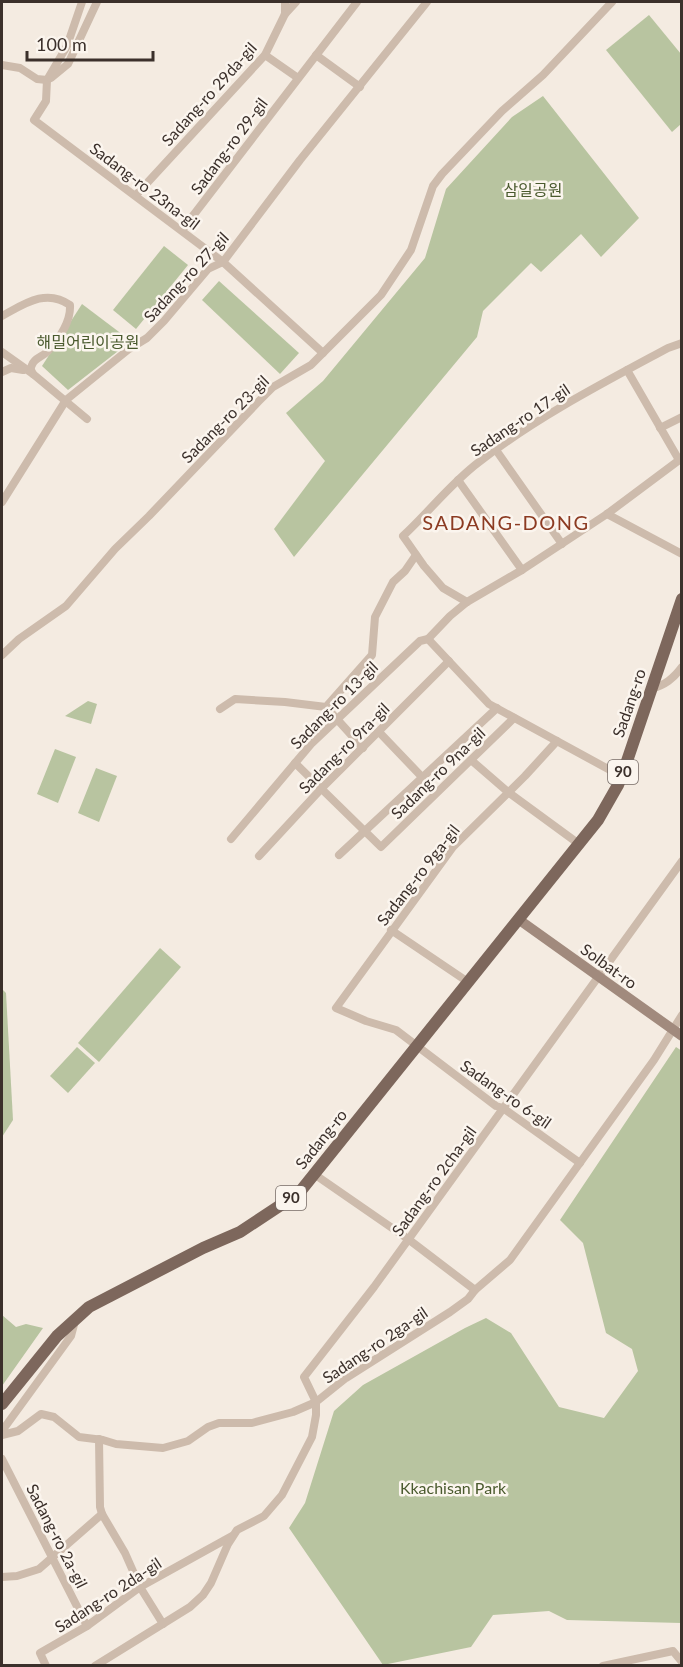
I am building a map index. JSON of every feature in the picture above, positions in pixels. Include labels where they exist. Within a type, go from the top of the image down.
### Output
[{"type":"main road","name":"Sadang-ro","points":[[2,1404],[57,1336],[89,1307],[259,1221],[299,1193],[579,843],[609,802],[621,776],[681,599]]},
{"type":"street","name":"Sadang-ro 23na-gil","points":[[82,2],[67,46],[47,80],[46,101],[34,120],[223,262],[323,353]]},
{"type":"street","points":[[2,65],[21,69],[37,79],[47,80],[68,64],[97,2]]},
{"type":"street","name":"Sadang-ro 29da-gil","points":[[136,195],[265,56],[285,14],[285,2]]},
{"type":"street","points":[[285,14],[296,2]]},
{"type":"street","name":"Sadang-ro 29-gil","points":[[182,230],[357,2]]},
{"type":"street","name":"Sadang-ro 27-gil","points":[[2,502],[66,400],[129,349],[147,338],[208,269],[223,262],[300,160],[427,2]]},
{"type":"street","name":"Sadang-ro 23-gil","points":[[2,655],[19,639],[66,606],[115,549],[273,387],[311,364],[381,295],[411,250],[433,186],[442,174],[480,132],[543,75],[612,2]]},
{"type":"street","points":[[316,55],[360,87]]},
{"type":"street","points":[[265,56],[298,78]]},
{"type":"street","points":[[2,316],[34,299],[61,298],[70,305],[67,324],[48,351],[33,362],[31,370],[33,374]]},
{"type":"street","name":"Sadang-ro 17-gil","points":[[414,551],[403,536],[458,480],[496,450],[535,423],[627,370],[681,343]]},
{"type":"street","points":[[2,352],[66,400],[87,419]]},
{"type":"street","points":[[2,372],[11,368],[19,368],[33,374]]},
{"type":"street","points":[[627,370],[680,459]]},
{"type":"street","points":[[660,428],[681,417]]},
{"type":"street","points":[[496,450],[562,544]]},
{"type":"street","name":"Sadang-ro 13-gil","points":[[231,839],[312,743],[420,641],[428,639],[467,602],[522,570],[607,514],[680,459]]},
{"type":"street","points":[[458,480],[522,570]]},
{"type":"street","points":[[607,514],[681,554]]},
{"type":"street","points":[[326,707],[372,655],[375,617],[393,582],[405,571],[414,551],[443,588],[467,602]]},
{"type":"street","points":[[428,639],[489,704],[621,776]]},
{"type":"street","name":"Sadang-ro 9ra-gil","points":[[259,856],[321,789],[449,661]]},
{"type":"street","points":[[651,689],[663,686],[676,676],[681,668]]},
{"type":"street","points":[[220,709],[235,699],[326,707],[363,748]]},
{"type":"street","points":[[339,855],[497,708]]},
{"type":"street","name":"Sadang-ro 9na-gil","points":[[365,830],[381,847],[514,718]]},
{"type":"street","points":[[379,732],[422,777]]},
{"type":"street","name":"Sadang-ro 9ga-gil","points":[[336,1008],[453,847],[557,741]]},
{"type":"street","points":[[471,760],[508,792],[579,843]]},
{"type":"street","points":[[295,763],[365,830]]},
{"type":"street","name":"Sadang-ro 2cha-gil","points":[[316,1402],[304,1377],[408,1239],[681,861]]},
{"type":"street","name":"Solbat-ro","points":[[518,919],[677,1033]]},
{"type":"street","points":[[392,930],[468,982]]},
{"type":"street","name":"Sadang-ro 6-gil","points":[[336,1008],[366,1021],[396,1030],[496,1106],[503,1108],[580,1163]]},
{"type":"street","name":"Sadang-ro 2ga-gil","points":[[233,1535],[249,1522],[264,1516],[282,1495],[312,1437],[316,1402],[346,1378],[468,1299],[475,1290],[510,1260],[654,1060],[677,1033],[681,1015]]},
{"type":"street","points":[[314,1174],[408,1239],[475,1290]]},
{"type":"street","points":[[2,1433],[71,1336],[75,1319]]},
{"type":"street","points":[[2,1433],[18,1431],[41,1414],[54,1417],[79,1437],[116,1444],[163,1448],[189,1441],[208,1427],[219,1423],[252,1423],[294,1412],[316,1402]]},
{"type":"street","points":[[99,1439],[102,1514],[125,1553],[140,1587],[163,1624]]},
{"type":"street","name":"Sadang-ro 2a-gil","points":[[2,1459],[87,1626]]},
{"type":"street","points":[[2,1577],[18,1576],[39,1569],[102,1514]]},
{"type":"street","points":[[95,1665],[190,1607],[203,1595],[233,1535]]},
{"type":"street","name":"Sadang-ro 2da-gil","points":[[46,1665],[40,1653],[87,1626],[140,1587],[233,1535]]},
{"type":"street","points":[[603,1665],[673,1651],[681,1662]]},
{"type":"green space","points":[[649,15],[681,54],[681,124],[672,132],[606,50]]},
{"type":"green space","name":"삼일공원","points":[[543,96],[639,218],[601,257],[581,234],[541,272],[531,263],[483,311],[477,337],[294,557],[274,529],[325,461],[286,413],[323,381],[425,258],[446,189],[512,117]]},
{"type":"green space","points":[[164,246],[188,265],[136,329],[113,310]]},
{"type":"green space","points":[[219,281],[299,353],[280,374],[202,300]]},
{"type":"green space","name":"해밀어린이공원","points":[[82,304],[131,341],[68,390],[42,366]]},
{"type":"green space","points":[[88,701],[97,704],[91,724],[65,716]]},
{"type":"green space","points":[[55,749],[76,757],[58,803],[37,794]]},
{"type":"green space","points":[[96,768],[117,776],[99,822],[78,813]]},
{"type":"green space","points":[[160,948],[181,967],[99,1062],[78,1043]]},
{"type":"green space","points":[[2,989],[6,993],[13,1120],[2,1137]]},
{"type":"green space","points":[[77,1047],[95,1063],[68,1093],[50,1076]]},
{"type":"green space","name":"Kkachisan Park","points":[[676,1047],[682,1051],[681,1623],[567,1620],[549,1611],[493,1615],[471,1647],[383,1665],[289,1528],[305,1503],[334,1411],[363,1385],[486,1318],[511,1333],[559,1407],[604,1418],[638,1371],[632,1349],[606,1333],[583,1243],[560,1220]]},
{"type":"green space","points":[[2,1315],[16,1327],[26,1324],[43,1328],[2,1386]]},
{"type":"district","name":"SADANG-DONG","points":[[506,523]]}]
